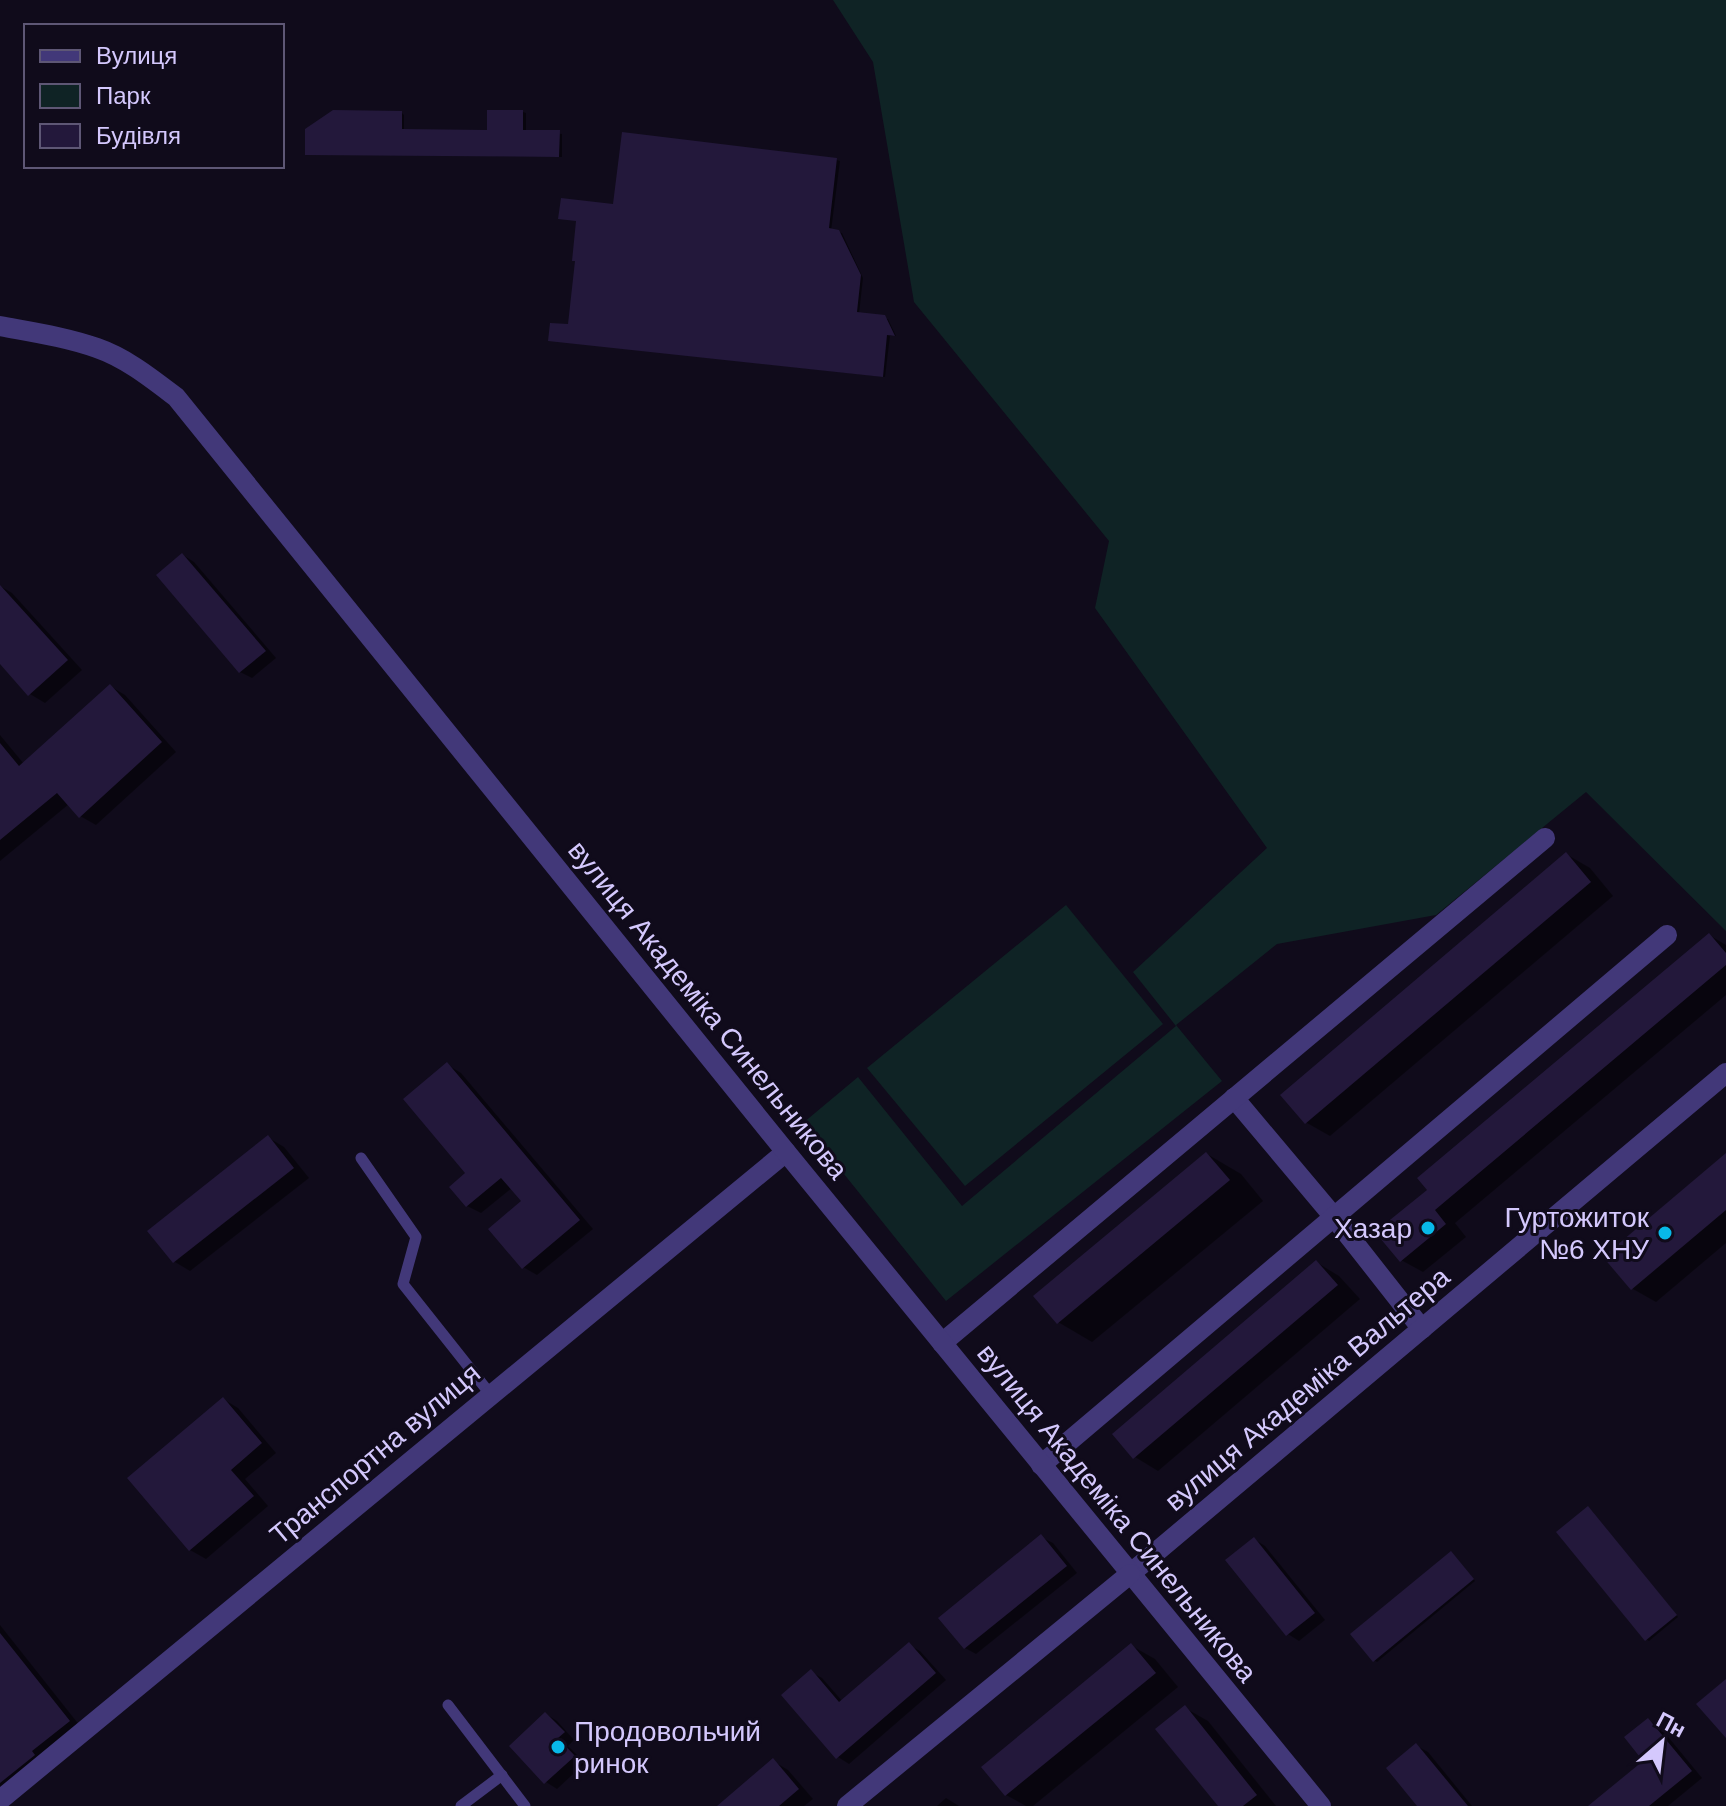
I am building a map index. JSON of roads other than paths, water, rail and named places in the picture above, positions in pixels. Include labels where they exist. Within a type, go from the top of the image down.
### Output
[{"type":"street","name":"вулиця Академіка Синельникова","points":[[0,326],[98,348],[139,369],[176,397],[786,1152],[1321,1806]]},
{"type":"street","points":[[942,1343],[1545,838]]},
{"type":"street","points":[[1041,1465],[1667,935]]},
{"type":"street","name":"вулиця Академіка Вальтера","points":[[847,1806],[1130,1574],[1726,1073]]},
{"type":"street","points":[[1234,1098],[1334,1217],[1422,1329]]},
{"type":"street","name":"Транспортна вулиця","points":[[0,1800],[786,1152]]},
{"type":"lane","points":[[361,1158],[416,1237],[403,1284],[491,1395]]},
{"type":"lane","points":[[448,1705],[525,1806]]},
{"type":"lane","points":[[461,1806],[502,1775]]},
{"type":"place","name":"Хазар","points":[[1428,1228]]},
{"type":"place","name":"Гуртожиток №6 ХНУ","points":[[1665,1233]]},
{"type":"place","name":"Продовольчий ринок","points":[[558,1747]]}]
